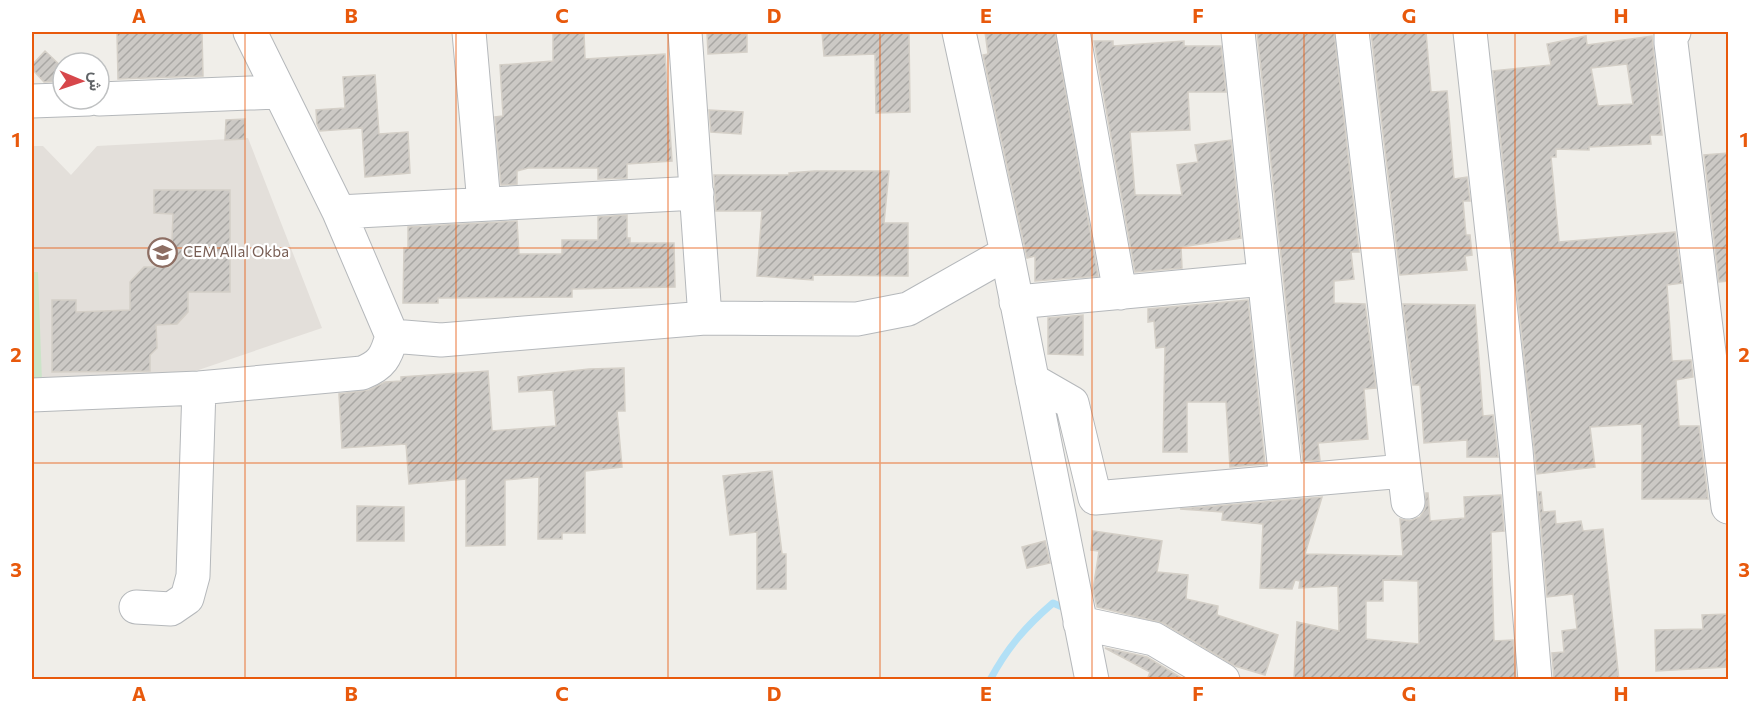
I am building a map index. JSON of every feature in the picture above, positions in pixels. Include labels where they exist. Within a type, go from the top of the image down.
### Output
[{"type":"street","points":[[32,396],[199,388],[362,373],[377,367],[385,358],[392,336],[339,212],[250,32]]},
{"type":"street","points":[[469,32],[484,204]]},
{"type":"street","points":[[685,32],[705,318]]},
{"type":"street","points":[[959,32],[1007,253],[1092,680]]},
{"type":"street","points":[[1073,32],[1120,293]]},
{"type":"street","points":[[1238,32],[1286,481]]},
{"type":"street","points":[[1032,380],[1072,403],[1095,498],[1286,481],[1406,486],[1352,32]]},
{"type":"street","points":[[1470,32],[1516,450],[1535,680]]},
{"type":"street","points":[[1674,32],[1671,34],[1671,43],[1728,507]]},
{"type":"street","points":[[111,99],[278,92]]},
{"type":"street","points":[[32,101],[51,100]]},
{"type":"street","points":[[339,212],[697,193]]},
{"type":"street","points":[[392,336],[441,340],[705,318],[857,319],[908,309],[1007,253]]},
{"type":"street","points":[[1016,302],[1264,279]]},
{"type":"street","points":[[136,608],[171,609],[187,598],[193,576],[199,388]]},
{"type":"street","points":[[1080,623],[1154,639],[1224,680]]},
{"type":"shaded area","name":"CEM Allal Okba","points":[[248,138],[322,328],[166,381],[32,387],[32,146],[43,146],[71,175],[97,146]]},
{"type":"green space","points":[[32,272],[38,272],[42,382],[32,382]]},
{"type":"building","points":[[117,32],[202,32],[203,76],[118,79]]},
{"type":"building","points":[[553,32],[584,32],[585,59],[665,54],[672,161],[627,164],[627,178],[598,179],[598,168],[528,168],[517,171],[517,184],[501,185],[495,117],[503,116],[500,65],[553,61]]},
{"type":"building","points":[[707,32],[747,32],[747,52],[708,54]]},
{"type":"building","points":[[822,32],[909,32],[910,112],[876,113],[875,54],[824,56]]},
{"type":"building","points":[[985,32],[1055,32],[1098,276],[1035,281],[1035,256],[1027,258],[983,55],[988,54]]},
{"type":"building","points":[[1257,32],[1334,32],[1359,252],[1351,252],[1354,279],[1334,281],[1334,303],[1365,304],[1376,388],[1364,389],[1368,439],[1318,443],[1320,460],[1303,461]]},
{"type":"building","points":[[1371,32],[1426,32],[1431,92],[1447,91],[1454,179],[1467,177],[1470,201],[1463,201],[1466,235],[1470,235],[1472,255],[1465,256],[1467,270],[1400,275]]},
{"type":"building","points":[[1586,36],[1587,45],[1652,36],[1662,135],[1650,135],[1651,144],[1589,147],[1589,150],[1556,149],[1556,157],[1551,157],[1559,242],[1675,232],[1682,283],[1667,285],[1672,361],[1691,360],[1693,377],[1676,380],[1679,426],[1699,426],[1708,499],[1642,499],[1642,424],[1590,427],[1595,467],[1537,474],[1493,71],[1551,65],[1547,44]],"holes":[[[1627,64],[1633,104],[1598,106],[1591,68]]]},
{"type":"building","points":[[1094,41],[1113,41],[1113,46],[1184,41],[1184,46],[1221,46],[1226,92],[1188,92],[1190,130],[1130,132],[1135,195],[1182,195],[1177,165],[1198,162],[1195,145],[1231,140],[1241,238],[1181,247],[1182,268],[1135,272]]},
{"type":"building","points":[[45,51],[51,57],[51,82],[44,82],[32,69],[32,65]]},
{"type":"building","points":[[375,75],[379,134],[408,132],[410,173],[365,177],[362,128],[320,131],[317,124],[316,110],[345,108],[343,77]]},
{"type":"building","points":[[709,110],[743,112],[741,134],[711,132]]},
{"type":"building","points":[[245,119],[245,139],[225,140],[226,120]]},
{"type":"building","points":[[1728,153],[1728,281],[1719,282],[1704,155]]},
{"type":"building","points":[[889,171],[884,223],[908,223],[908,276],[813,275],[813,280],[757,276],[762,211],[716,211],[714,175],[789,175],[789,173]]},
{"type":"building","points":[[154,190],[230,190],[230,292],[188,292],[188,312],[177,324],[156,325],[157,348],[150,355],[150,371],[52,372],[52,300],[76,300],[76,312],[130,310],[130,282],[144,267],[171,267],[173,214],[154,213]]},
{"type":"building","points":[[627,215],[627,238],[630,238],[630,243],[674,243],[675,287],[572,289],[572,297],[438,298],[438,303],[403,303],[404,248],[408,248],[408,227],[517,221],[519,254],[562,254],[562,240],[598,240],[598,217]]},
{"type":"building","points":[[1248,300],[1265,464],[1230,467],[1226,402],[1187,402],[1187,452],[1163,452],[1165,347],[1156,348],[1154,321],[1148,322],[1148,309]]},
{"type":"building","points":[[1403,304],[1475,305],[1483,416],[1493,415],[1498,457],[1467,457],[1467,440],[1424,443],[1420,385],[1413,385]]},
{"type":"building","points":[[1083,315],[1083,355],[1048,354],[1048,318]]},
{"type":"building","points":[[624,368],[625,411],[617,411],[622,467],[585,471],[585,533],[562,533],[562,539],[538,539],[539,477],[505,480],[505,545],[466,546],[466,479],[409,484],[406,444],[342,448],[339,394],[369,390],[385,382],[401,381],[401,377],[488,371],[492,431],[556,426],[553,390],[519,392],[518,377],[589,369]]},
{"type":"building","points":[[772,471],[782,554],[786,554],[786,589],[757,589],[757,532],[730,535],[723,476]]},
{"type":"building","points":[[1538,492],[1541,492],[1543,512],[1555,511],[1556,524],[1581,521],[1583,531],[1603,529],[1619,680],[1554,680],[1552,653],[1564,652],[1562,631],[1577,629],[1573,594],[1547,597]]},
{"type":"building","points":[[1426,493],[1428,493],[1430,521],[1465,518],[1464,497],[1501,495],[1504,531],[1491,532],[1494,641],[1513,640],[1516,680],[1294,680],[1297,622],[1339,631],[1338,586],[1299,588],[1300,581],[1295,580],[1292,589],[1260,588],[1263,524],[1222,520],[1223,512],[1180,509],[1322,497],[1305,554],[1403,556],[1400,519],[1410,521],[1420,517],[1425,509]],"holes":[[[1383,580],[1418,581],[1419,644],[1366,639],[1366,601],[1383,601]]]},
{"type":"building","points":[[357,506],[404,507],[404,541],[357,541]]},
{"type":"building","points":[[1093,531],[1162,541],[1157,572],[1188,575],[1186,599],[1218,606],[1217,615],[1278,635],[1265,675],[1235,666],[1163,623],[1097,607],[1093,590],[1099,551],[1091,550]]},
{"type":"building","points":[[1045,541],[1050,563],[1027,568],[1022,547]]},
{"type":"building","points":[[1728,614],[1728,667],[1656,671],[1655,630],[1703,629],[1702,615]]},
{"type":"building","points":[[1105,648],[1147,657],[1185,680],[1147,680],[1150,672]]},
{"type":"waterway","points":[[990,680],[1010,648],[1053,603],[1069,610]]},
{"type":"place","name":"CEM Allal Okba","points":[[162,252]]}]
